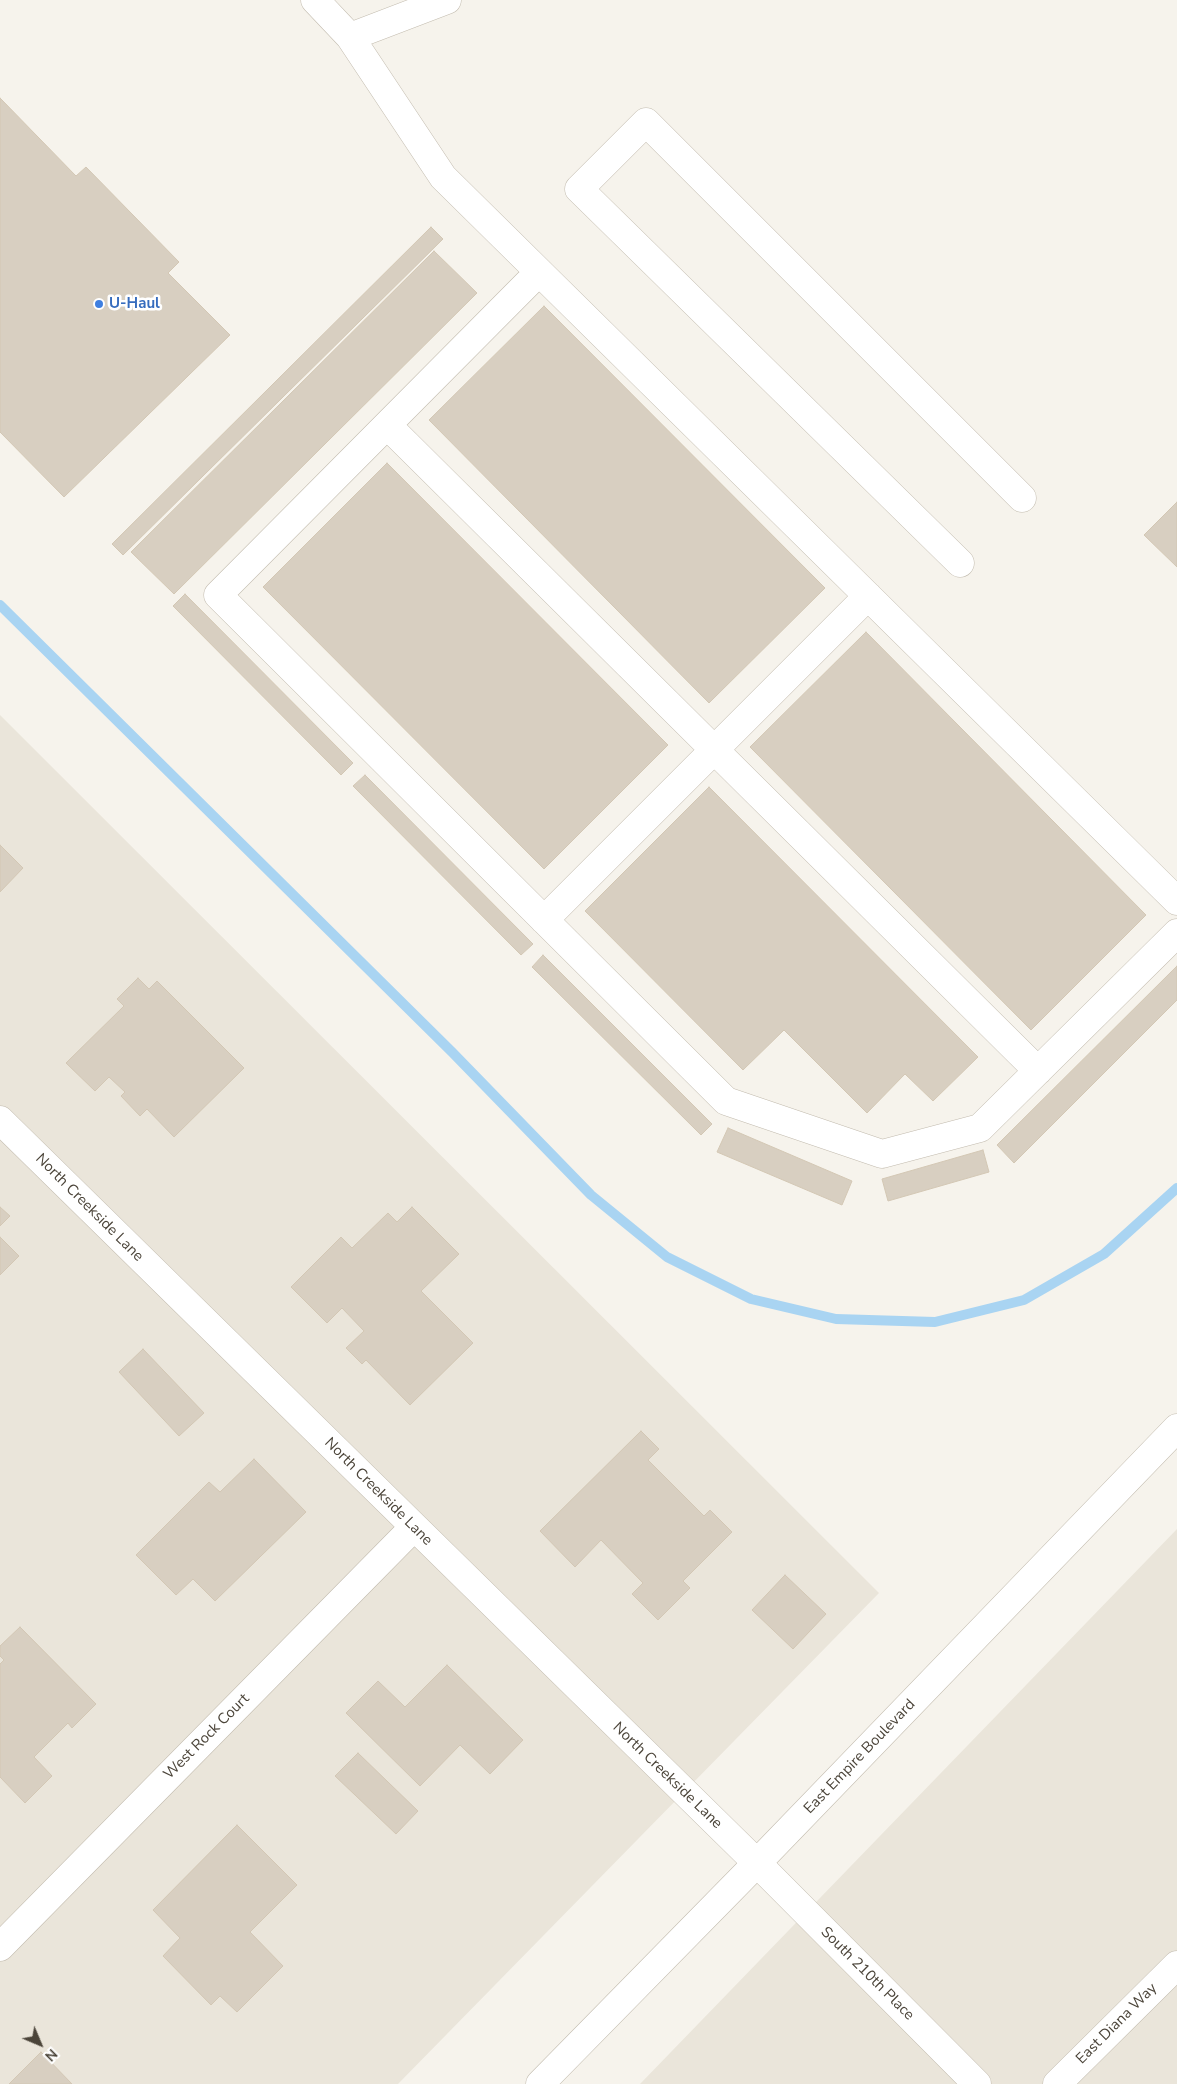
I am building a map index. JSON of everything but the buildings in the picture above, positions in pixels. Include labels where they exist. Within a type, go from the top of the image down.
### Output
[{"type":"street","points":[[315,0],[350,37],[443,177],[1177,901]]},
{"type":"street","points":[[350,37],[447,0]]},
{"type":"street","points":[[960,563],[579,189],[646,122],[1022,498]]},
{"type":"street","points":[[539,272],[218,595],[726,1101],[882,1154],[980,1128],[1177,933]]},
{"type":"street","points":[[388,425],[1038,1071]]},
{"type":"street","points":[[544,920],[868,596]]},
{"type":"street","name":"North Creekside Lane","points":[[0,1120],[757,1863]]},
{"type":"street","name":"East Empire Boulevard","points":[[540,2084],[757,1863],[1177,1428]]},
{"type":"street","name":"West Rock Court","points":[[0,1947],[414,1527]]},
{"type":"street","name":"South 210th Place","points":[[757,1863],[977,2084]]},
{"type":"street","name":"East Diana Way","points":[[1057,2084],[1177,1965]]},
{"type":"shaded area","points":[[0,715],[879,1593],[398,2084],[0,2084]]},
{"type":"shaded area","points":[[1177,1529],[1177,2084],[640,2084]]},
{"type":"waterway","points":[[0,605],[452,1052],[591,1195],[667,1257],[751,1299],[836,1319],[935,1322],[1024,1300],[1104,1254],[1177,1188]]},
{"type":"place","name":"U-Haul","points":[[99,304]]}]
